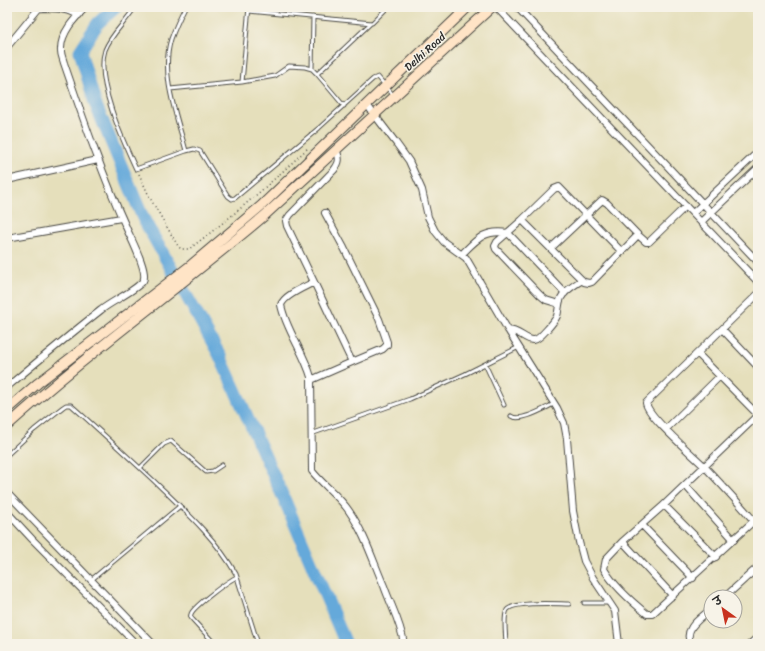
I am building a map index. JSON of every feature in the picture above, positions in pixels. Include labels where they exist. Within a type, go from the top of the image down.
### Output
[{"type":"main road","name":"Delhi Road","points":[[193,268],[261,206],[468,7]]},
{"type":"main road","name":"Delhi Road","points":[[193,268],[264,216],[492,7]]},
{"type":"main road","points":[[7,410],[38,383],[153,293],[193,268]]},
{"type":"main road","points":[[7,426],[42,395],[159,302],[193,268]]},
{"type":"street","points":[[7,47],[39,7],[61,8],[79,15]]},
{"type":"street","points":[[7,387],[102,309],[144,280],[144,269],[121,218],[98,160],[64,63],[61,50],[63,39],[70,24],[86,7]]},
{"type":"street","points":[[496,7],[758,282]]},
{"type":"street","points":[[517,7],[758,262]]},
{"type":"street","points":[[367,105],[396,143],[416,174],[422,190],[428,217],[435,231],[450,247],[462,254],[469,262],[564,423],[573,511],[579,542],[584,561],[593,578],[615,611],[619,644]]},
{"type":"street","points":[[336,149],[340,160],[339,164],[286,221],[287,226],[352,362]]},
{"type":"street","points":[[693,213],[758,152]]},
{"type":"street","points":[[7,180],[98,160]]},
{"type":"street","points":[[701,222],[758,168]]},
{"type":"street","points":[[559,304],[546,300],[540,295],[496,249],[495,246],[497,242],[556,188],[558,187],[586,214],[622,252]]},
{"type":"street","points":[[551,248],[600,201],[604,200],[646,242],[649,242],[686,206]]},
{"type":"street","points":[[311,380],[383,349],[387,345],[379,319],[325,213]]},
{"type":"street","points":[[7,238],[121,218]]},
{"type":"street","points":[[522,220],[584,282],[589,284],[638,235]]},
{"type":"street","points":[[462,254],[483,234],[499,231],[508,233],[565,293]]},
{"type":"street","points":[[508,330],[517,331],[530,339],[538,339],[555,319],[559,304],[565,293],[582,280]]},
{"type":"street","points":[[314,282],[282,300],[281,305],[293,336],[308,364],[311,380],[312,471],[344,505],[354,519],[367,545],[396,614],[402,630],[404,644]]},
{"type":"street","points":[[698,354],[758,415],[704,467],[664,505],[606,559],[604,569],[612,580],[647,614],[652,614],[673,596],[756,519],[704,467],[666,429],[647,408],[646,403],[723,330],[758,294]]},
{"type":"street","points":[[723,330],[758,367]]},
{"type":"street","points":[[666,429],[720,376]]},
{"type":"street","points":[[685,485],[734,540]]},
{"type":"street","points":[[7,493],[152,644]]},
{"type":"street","points":[[664,505],[716,557]]},
{"type":"street","points":[[7,512],[136,644]]},
{"type":"street","points":[[642,525],[693,578]]},
{"type":"street","points":[[623,542],[673,596]]},
{"type":"street","points":[[734,589],[758,567]]},
{"type":"street","points":[[691,644],[688,640],[688,634],[693,626],[703,617]]},
{"type":"street","points":[[750,644],[758,637]]},
{"type":"lane","points":[[135,7],[112,38],[102,60],[109,99],[123,141],[136,169],[194,149],[200,151],[230,198],[235,198],[344,106],[375,77],[378,77],[394,96]]},
{"type":"lane","points":[[184,7],[171,38],[168,75],[170,90],[186,151]]},
{"type":"lane","points":[[242,82],[249,7]]},
{"type":"lane","points":[[317,74],[388,7]]},
{"type":"lane","points":[[248,11],[372,23]]},
{"type":"lane","points":[[312,69],[313,17]]},
{"type":"lane","points":[[170,90],[242,82],[275,76],[289,66],[305,67],[312,69],[344,106]]},
{"type":"lane","points":[[311,434],[410,398],[519,347]]},
{"type":"lane","points":[[485,364],[504,405]]},
{"type":"lane","points":[[511,416],[514,418],[522,418],[554,404]]},
{"type":"lane","points":[[7,455],[34,430],[63,407],[72,405],[180,506],[211,539],[230,564],[237,577],[258,644]]},
{"type":"lane","points":[[140,468],[164,444],[169,441],[171,441],[206,472],[213,471],[222,465]]},
{"type":"lane","points":[[91,580],[180,506]]},
{"type":"lane","points":[[216,644],[192,620],[191,613],[218,589],[237,577]]},
{"type":"lane","points":[[584,603],[610,603]]},
{"type":"lane","points":[[506,644],[505,619],[506,612],[511,606],[520,604],[569,604]]},
{"type":"waterway","points":[[116,7],[98,23],[80,51],[95,103],[143,218],[219,354],[285,501],[346,644]]}]
